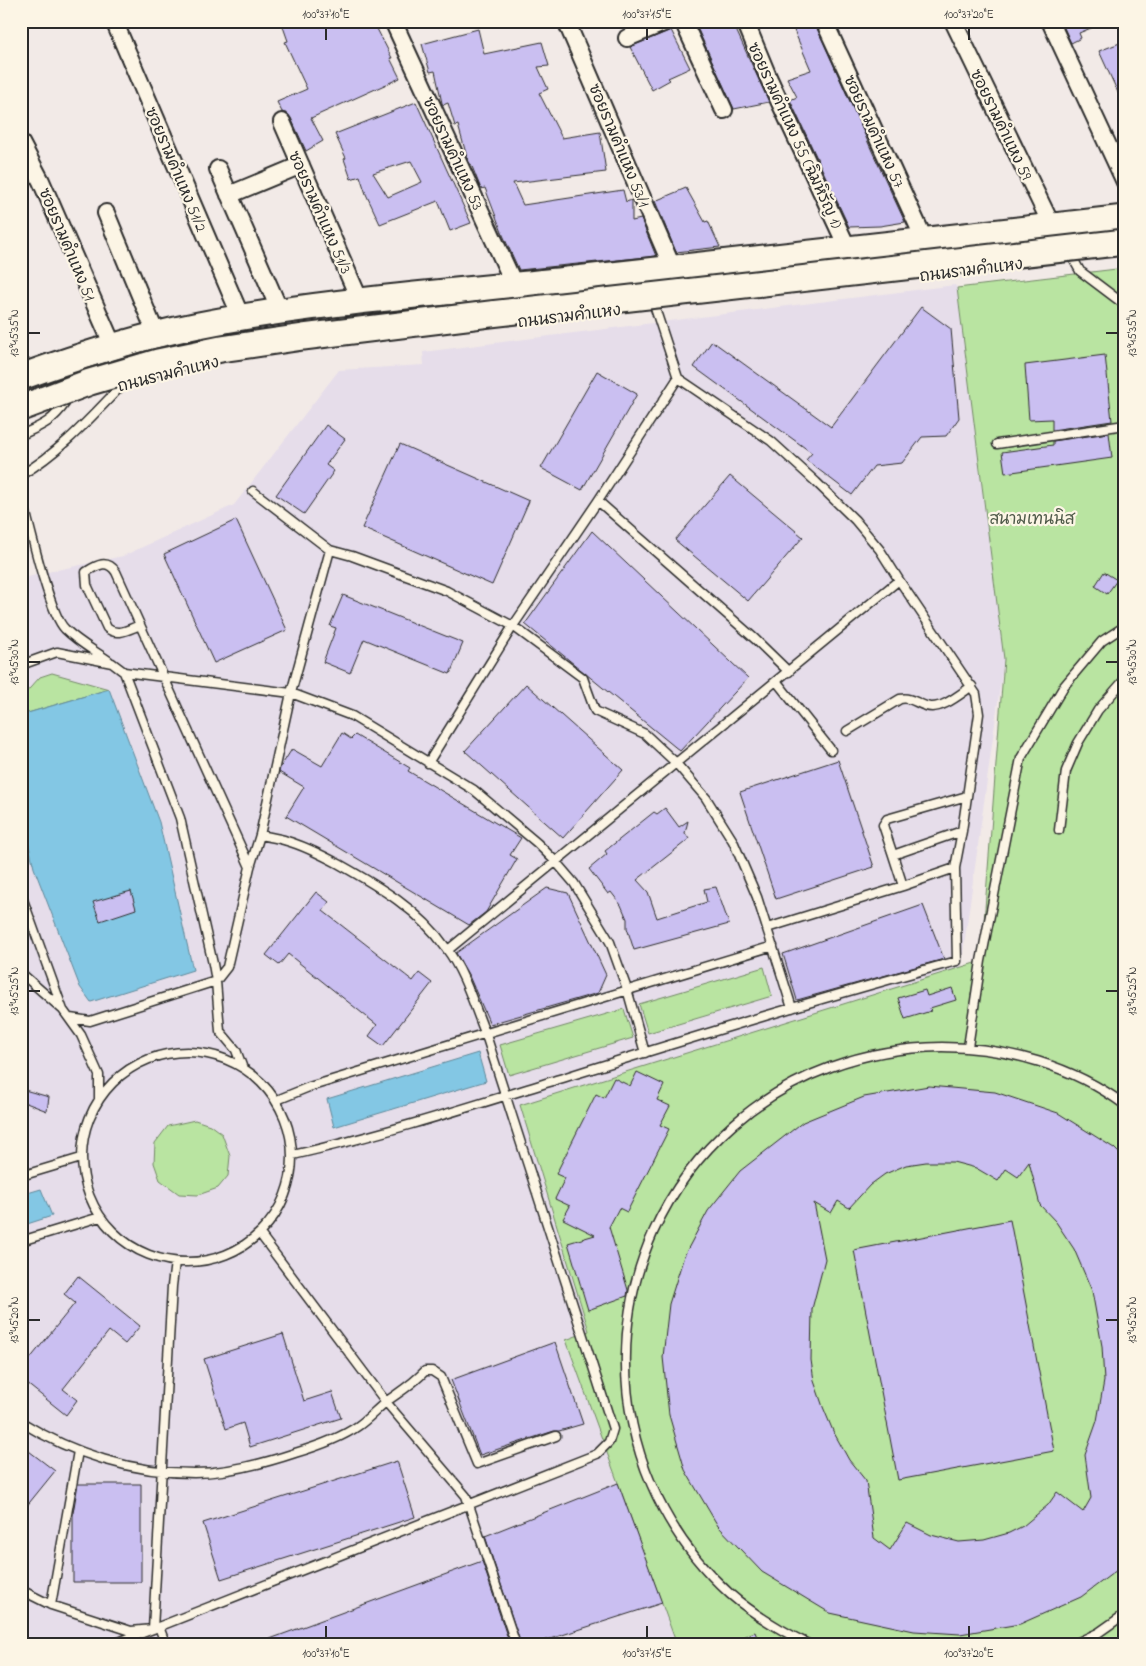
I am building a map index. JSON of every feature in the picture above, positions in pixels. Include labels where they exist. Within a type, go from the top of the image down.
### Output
[{"type":"main road","name":"ถนนรามคำแหง","points":[[21,377],[113,346],[156,334],[240,317],[386,298],[674,269],[1125,218]]},
{"type":"main road","name":"ถนนรามคำแหง","points":[[21,392],[85,368],[154,348],[223,333],[295,321],[1125,227]]},
{"type":"main road","name":"ถนนรามคำแหง","points":[[21,408],[90,382],[158,362],[303,336],[1125,242]]},
{"type":"main road","name":"ถนนรามคำแหง","points":[[21,420],[125,382],[175,368],[280,350],[1125,251]]},
{"type":"main road","points":[[422,295],[428,332]]},
{"type":"main road","points":[[386,298],[392,336]]},
{"type":"main road","points":[[312,307],[321,344]]},
{"type":"main road","points":[[276,312],[280,350]]},
{"type":"street","name":"ซอยรามคำแหง 51/2","points":[[114,21],[240,317]]},
{"type":"street","name":"ซอยรามคำแหง 53","points":[[393,21],[514,286]]},
{"type":"street","name":"ซอยรามคำแหง 53/1","points":[[566,21],[674,269]]},
{"type":"street","points":[[627,38],[668,21]]},
{"type":"street","points":[[682,21],[724,110]]},
{"type":"street","name":"ซอยรามคำแหง 55 (ฉิมหิรัญ 1)","points":[[745,21],[769,79],[848,249]]},
{"type":"street","name":"ซอยรามคำแหง 57","points":[[824,21],[925,241]]},
{"type":"street","name":"ซอยรามคำแหง 59","points":[[953,21],[1052,226]]},
{"type":"street","points":[[1050,21],[1125,182]]},
{"type":"street","name":"ซอยรามคำแหง 51/3","points":[[282,122],[360,301]]},
{"type":"street","name":"ซอยรามคำแหง 51","points":[[21,142],[41,181],[113,346]]},
{"type":"street","points":[[229,195],[300,166]]},
{"type":"street","points":[[218,169],[276,312]]},
{"type":"street","points":[[106,213],[156,334]]},
{"type":"lane","points":[[1072,257],[1080,271],[1125,305]]},
{"type":"lane","points":[[293,1155],[326,1148],[504,1096],[792,1008],[957,961],[955,868],[979,714],[976,694],[880,550],[855,520],[771,442],[678,378],[654,305]]},
{"type":"lane","points":[[428,763],[513,626],[598,501],[678,378]]},
{"type":"lane","points":[[21,475],[49,457],[64,444],[125,382]]},
{"type":"lane","points":[[21,435],[49,422],[66,402]]},
{"type":"lane","points":[[997,444],[1125,425]]},
{"type":"lane","points":[[253,492],[330,550],[352,556],[447,591],[513,626],[583,678],[595,711],[645,734],[675,762],[706,798],[733,841],[757,897],[792,1008]]},
{"type":"lane","points":[[21,494],[43,573],[59,620],[64,629],[124,672],[291,693],[352,716],[474,790],[537,843],[574,883],[610,942],[627,989],[645,1053]]},
{"type":"lane","points":[[598,501],[755,639],[788,672]]},
{"type":"lane","points":[[70,1018],[90,1021],[216,981],[227,967],[250,867],[260,835],[291,693],[330,550]]},
{"type":"lane","points":[[140,625],[120,632],[112,632],[107,628],[86,585],[86,572],[99,564],[105,564],[114,568],[140,625],[163,677],[250,867]]},
{"type":"lane","points":[[448,950],[899,580]]},
{"type":"lane","points":[[968,1047],[981,961],[1021,758],[1064,686],[1102,641],[1125,626]]},
{"type":"lane","points":[[21,665],[57,652],[112,663]]},
{"type":"lane","points":[[124,672],[180,818],[216,981],[220,1031],[236,1050],[242,1066]]},
{"type":"lane","points":[[1059,830],[1066,771],[1078,743],[1098,710],[1125,679]]},
{"type":"lane","points":[[777,682],[831,750]]},
{"type":"lane","points":[[847,731],[900,699],[909,698],[926,706],[935,706],[942,704],[972,686]]},
{"type":"lane","points":[[903,886],[883,829],[884,821],[967,796]]},
{"type":"lane","points":[[893,854],[962,831]]},
{"type":"lane","points":[[111,1645],[598,1454],[609,1442],[612,1429],[486,1035],[466,983],[448,950],[436,934],[417,915],[369,881],[314,851],[288,841],[260,835]]},
{"type":"lane","points":[[767,928],[955,868]]},
{"type":"lane","points":[[21,894],[63,1010]]},
{"type":"lane","points":[[277,1100],[309,1087],[486,1035],[627,989],[773,946]]},
{"type":"lane","points":[[21,973],[70,1018],[99,1075],[99,1099]]},
{"type":"lane","points":[[810,1645],[776,1628],[730,1594],[692,1554],[661,1507],[640,1455],[627,1400],[625,1344],[633,1289],[651,1236],[678,1186],[713,1143],[755,1106],[804,1078],[856,1058],[912,1048],[968,1047],[1007,1053],[1046,1064],[1083,1080],[1125,1106]]},
{"type":"lane","points":[[189,1051],[219,1056],[242,1066],[261,1081],[277,1100],[289,1126],[293,1155],[290,1184],[278,1211],[260,1234],[234,1251],[205,1261],[174,1262],[146,1254],[120,1239],[100,1217],[86,1189],[81,1158],[84,1132],[93,1108],[99,1099],[132,1067],[159,1055],[189,1051]]},
{"type":"lane","points":[[21,1176],[81,1158]]},
{"type":"lane","points":[[21,1241],[100,1217]]},
{"type":"lane","points":[[260,1234],[386,1402],[466,1496],[516,1645]]},
{"type":"lane","points":[[166,1645],[156,1628],[161,1471],[174,1262]]},
{"type":"lane","points":[[21,1422],[41,1434],[78,1451],[104,1460],[161,1471],[196,1473],[268,1462],[308,1449],[357,1427],[386,1402],[411,1386],[425,1371],[432,1371],[438,1374],[477,1464],[556,1436]]},
{"type":"lane","points":[[51,1605],[78,1451]]},
{"type":"lane","points":[[21,1590],[51,1605],[130,1631],[156,1628]]},
{"type":"lane","points":[[1072,1645],[1098,1633],[1125,1614]]},
{"type":"shaded area","points":[[955,285],[957,288],[1004,659],[960,974],[520,1105],[589,1332],[567,1340],[677,1645],[21,1645],[21,579],[123,556],[234,505],[339,370],[424,365],[423,352]]},
{"type":"green space","name":"สนามเทนนิส","points":[[1125,268],[1125,1645],[677,1645],[566,1340],[589,1331],[520,1105],[981,961],[1004,659],[957,288]]},
{"type":"green space","points":[[52,673],[109,689],[21,715],[21,698],[40,677]]},
{"type":"green space","points":[[764,967],[772,996],[648,1033],[639,1004]]},
{"type":"green space","points":[[624,1009],[633,1038],[509,1075],[500,1045]]},
{"type":"green space","points":[[195,1120],[210,1125],[222,1134],[230,1156],[228,1176],[218,1188],[198,1195],[179,1194],[160,1180],[154,1163],[155,1143],[168,1126]]},
{"type":"water","points":[[109,689],[159,822],[193,970],[91,1002],[80,987],[34,868],[21,811],[21,715]]},
{"type":"water","points":[[478,1053],[486,1081],[334,1127],[327,1099]]},
{"type":"water","points":[[41,1189],[52,1216],[21,1226],[21,1195]]},
{"type":"building","points":[[281,21],[373,21],[400,78],[311,118],[323,141],[306,151],[291,118],[288,114],[282,112],[277,102],[307,89],[285,42],[288,41]]},
{"type":"building","points":[[694,21],[732,21],[769,102],[734,109]]},
{"type":"building","points":[[790,21],[814,21],[905,222],[880,226],[849,227],[790,100],[797,97],[787,78],[811,70]]},
{"type":"building","points":[[1061,21],[1108,21],[1079,33],[1081,38],[1071,43]]},
{"type":"building","points":[[478,29],[484,54],[542,42],[549,66],[538,67],[548,89],[539,93],[562,138],[600,132],[606,172],[513,183],[523,205],[623,190],[626,202],[632,200],[632,221],[641,219],[656,256],[519,270],[485,188],[481,189],[467,157],[458,125],[455,126],[448,103],[443,105],[442,103],[435,71],[430,72],[422,44]]},
{"type":"building","points":[[671,30],[690,68],[668,78],[670,80],[652,90],[630,47]]},
{"type":"building","points":[[1125,41],[1125,108],[1099,51]]},
{"type":"building","points":[[416,102],[471,223],[450,231],[438,201],[380,224],[360,176],[351,179],[344,159],[346,158],[335,134]],"holes":[[[411,161],[422,182],[388,197],[373,173]]]},
{"type":"building","points":[[686,188],[705,222],[708,221],[720,247],[676,252],[655,201]]},
{"type":"building","points":[[921,307],[951,329],[959,418],[946,436],[922,437],[902,463],[874,466],[852,495],[806,460],[812,453],[694,367],[712,341],[831,427]]},
{"type":"building","points":[[1105,355],[1112,421],[1052,430],[1052,419],[1029,420],[1025,365]]},
{"type":"building","points":[[597,371],[637,394],[582,490],[541,468]]},
{"type":"building","points":[[326,425],[345,439],[326,465],[334,471],[304,514],[276,495]]},
{"type":"building","points":[[1109,433],[1112,458],[1005,473],[1002,452],[1053,445],[1053,441]]},
{"type":"building","points":[[400,444],[529,501],[492,585],[362,528]]},
{"type":"building","points":[[730,476],[803,537],[748,601],[675,540]]},
{"type":"building","points":[[236,520],[287,630],[214,663],[164,554]]},
{"type":"building","points":[[592,531],[748,678],[680,751],[525,624]]},
{"type":"building","points":[[1104,572],[1117,580],[1107,594],[1095,586]]},
{"type":"building","points":[[343,595],[463,643],[450,674],[364,639],[350,673],[323,662],[336,628],[330,626]]},
{"type":"building","points":[[526,684],[623,770],[563,838],[465,751]]},
{"type":"building","points":[[342,733],[351,739],[355,735],[410,768],[408,771],[521,838],[510,855],[517,859],[486,912],[469,925],[286,816],[304,787],[279,772],[292,749],[322,766]]},
{"type":"building","points":[[838,760],[874,867],[776,899],[740,792]]},
{"type":"building","points":[[665,808],[679,827],[688,821],[685,833],[689,839],[637,880],[648,892],[657,918],[707,902],[704,889],[716,887],[729,924],[634,950],[627,928],[627,919],[621,905],[611,892],[608,894],[589,869],[607,854],[605,851],[654,812],[657,814]]},
{"type":"building","points":[[547,888],[568,893],[606,975],[598,993],[490,1024],[469,976],[456,953]]},
{"type":"building","points":[[131,891],[136,909],[100,921],[93,902]]},
{"type":"building","points":[[316,892],[329,902],[323,911],[413,981],[419,973],[432,983],[383,1046],[369,1036],[377,1025],[288,954],[279,965],[266,955]]},
{"type":"building","points":[[923,905],[944,959],[797,1000],[783,954]]},
{"type":"building","points":[[952,988],[956,1000],[930,1008],[931,1011],[905,1019],[898,998],[925,990],[927,996]]},
{"type":"building","points":[[637,1072],[664,1085],[657,1100],[670,1106],[660,1125],[669,1129],[627,1212],[619,1208],[609,1227],[628,1290],[627,1296],[588,1310],[568,1243],[595,1235],[563,1219],[570,1206],[555,1199],[565,1178],[556,1174],[596,1094],[604,1098],[614,1078],[630,1086]]},
{"type":"building","points":[[929,1086],[995,1092],[1058,1113],[1114,1148],[1125,1159],[1125,1564],[1081,1597],[1020,1624],[960,1634],[914,1631],[830,1613],[762,1572],[718,1526],[685,1470],[669,1415],[663,1357],[669,1304],[684,1256],[708,1211],[740,1171],[803,1122],[864,1097]],"holes":[[[926,1162],[953,1162],[976,1168],[998,1181],[1006,1169],[1018,1177],[1029,1162],[1040,1205],[1056,1222],[1074,1249],[1092,1291],[1102,1346],[1104,1381],[1097,1421],[1085,1455],[1091,1498],[1083,1512],[1057,1492],[1048,1505],[1023,1526],[1009,1533],[984,1540],[959,1542],[931,1535],[907,1523],[890,1550],[874,1538],[866,1481],[849,1460],[833,1431],[814,1381],[811,1360],[812,1309],[825,1259],[814,1203],[831,1213],[838,1201],[849,1208],[870,1185],[885,1174],[906,1165]]]},
{"type":"building","points":[[21,1089],[49,1097],[47,1111],[21,1101]]},
{"type":"building","points":[[1010,1220],[1054,1451],[898,1480],[854,1250]]},
{"type":"building","points":[[78,1276],[140,1326],[125,1344],[109,1331],[63,1389],[77,1400],[66,1415],[21,1379],[21,1354],[29,1360],[75,1303],[64,1294]]},
{"type":"building","points":[[283,1334],[304,1401],[332,1392],[341,1418],[250,1447],[243,1423],[226,1429],[204,1359]]},
{"type":"building","points":[[555,1342],[583,1424],[554,1431],[480,1455],[451,1380]]},
{"type":"building","points":[[21,1445],[55,1471],[21,1513]]},
{"type":"building","points":[[397,1461],[415,1517],[221,1579],[203,1523]]},
{"type":"building","points":[[618,1483],[662,1603],[531,1645],[521,1645],[485,1536]]},
{"type":"building","points":[[78,1484],[141,1484],[141,1582],[73,1582],[73,1513]]},
{"type":"building","points":[[482,1561],[510,1645],[260,1645],[259,1643]]},
{"type":"building","points":[[755,1632],[760,1645],[724,1644]]}]
